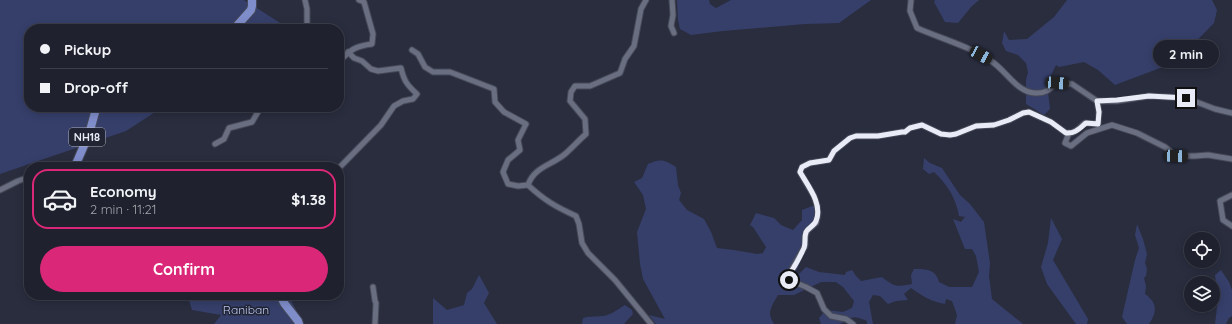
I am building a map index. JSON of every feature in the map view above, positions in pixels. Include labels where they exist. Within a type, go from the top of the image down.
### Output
[{"type":"main road","points":[[238,24],[251,10],[252,0]]},
{"type":"main road","name":"NH18","points":[[78,162],[89,134],[95,112]]},
{"type":"main road","points":[[282,300],[299,324]]},
{"type":"street","points":[[305,0],[307,9],[307,24]]},
{"type":"street","points":[[344,56],[348,52],[361,45],[372,44],[373,34],[364,2],[358,0]]},
{"type":"street","points":[[528,186],[530,178],[549,162],[565,154],[586,134],[585,119],[570,101],[571,92],[576,86],[590,86],[620,73],[625,59],[634,46],[641,10],[646,0]]},
{"type":"street","points":[[672,0],[673,15],[671,26],[674,33]]},
{"type":"street","points":[[911,0],[910,11],[917,28],[970,49],[992,61],[1021,88],[1035,94],[1046,92],[1057,83],[1072,84],[1097,101],[1149,96],[1186,98],[1215,109],[1232,113]]},
{"type":"street","points":[[412,50],[418,54],[425,68],[433,72],[450,72],[494,89],[495,102],[504,112],[526,124],[518,140],[520,150],[508,160],[503,172],[508,184],[528,186],[542,198],[558,208],[576,216],[582,243],[588,253],[616,280],[651,324]]},
{"type":"street","points":[[344,163],[381,125],[394,106],[403,101],[413,99],[418,94],[409,87],[403,78],[401,68],[378,71],[371,69],[362,61],[354,58],[348,52]]},
{"type":"street","points":[[853,324],[846,319],[831,316],[824,309],[817,293],[787,278],[805,246],[807,231],[816,222],[818,214],[818,205],[800,172],[802,167],[810,163],[829,160],[834,151],[850,138],[856,136],[878,136],[905,132],[910,128],[922,125],[941,134],[950,135],[976,126],[994,125],[1029,112],[1051,122],[1066,133],[1069,133],[1076,131],[1086,123],[1098,124],[1099,112],[1097,101]]},
{"type":"street","points":[[215,144],[224,139],[229,128],[252,122],[258,112]]},
{"type":"street","points":[[1069,133],[1065,143],[1071,146],[1087,133],[1112,125],[1137,133],[1165,147],[1176,156],[1208,155],[1232,159]]},
{"type":"street","points":[[0,190],[24,179]]},
{"type":"street","points":[[1232,195],[1220,200],[1223,220],[1232,226]]},
{"type":"street","points":[[373,287],[376,303],[375,324]]},
{"type":"green space","points":[[0,0],[244,0],[282,24],[24,24],[24,112],[155,112],[126,131],[35,162],[24,162],[24,166],[0,174]]},
{"type":"green space","points":[[677,0],[709,0],[710,4],[716,8],[731,0],[871,0],[839,23],[805,24],[691,35],[680,29]]},
{"type":"green space","points":[[935,0],[979,0],[958,23],[945,22],[934,2]]},
{"type":"green space","points":[[1067,0],[1212,0],[1217,10],[1214,23],[1176,62],[1115,85],[1098,70],[1084,62],[1059,67],[1056,65],[1047,83],[1050,109],[1044,115],[1026,104],[1026,80],[1028,72],[1026,63],[1018,55],[1006,51],[1002,43],[1004,31],[1009,40],[1027,39],[1054,17]]},
{"type":"green space","points":[[924,158],[930,163],[942,168],[960,195],[970,204],[984,222],[990,263],[989,276],[992,299],[1023,324],[955,324],[957,315],[952,301],[946,299],[945,304],[936,302],[911,288],[904,294],[908,300],[896,301],[888,304],[880,296],[873,295],[869,302],[873,324],[867,324],[867,321],[855,317],[840,324],[821,324],[819,318],[826,310],[843,312],[852,308],[854,301],[843,287],[836,282],[821,282],[794,295],[778,295],[770,312],[770,316],[774,324],[656,324],[649,315],[665,319],[643,279],[637,232],[646,209],[643,195],[634,182],[642,178],[648,164],[660,160],[666,161],[676,167],[678,185],[681,193],[679,200],[687,210],[704,219],[717,248],[757,254],[763,253],[766,247],[753,227],[750,225],[756,213],[774,218],[781,225],[793,230],[802,220],[802,210],[820,203],[821,215],[807,236],[804,254],[796,271],[799,274],[806,267],[819,272],[845,275],[846,272],[852,270],[861,281],[882,277],[890,283],[903,286],[912,284],[911,275],[914,269],[923,269],[936,274],[939,282],[949,287],[972,287],[979,272],[976,256],[972,249],[965,249],[953,219],[961,222],[965,217],[959,216],[953,197],[943,181],[934,172],[929,174],[923,169]]},
{"type":"green space","points":[[1051,218],[1062,239],[1053,260],[1088,319],[1087,324],[1076,324],[1047,284],[1041,267],[1048,243]]},
{"type":"green space","points":[[1137,224],[1147,254],[1145,263],[1147,269],[1146,276],[1144,278],[1146,286],[1145,294],[1152,301],[1155,308],[1154,316],[1149,324],[1127,324],[1122,317],[1139,248],[1135,235]]},
{"type":"green space","points":[[1221,270],[1229,282],[1232,290],[1232,316],[1226,324],[1215,324],[1216,312],[1220,312],[1220,276],[1215,275]]},
{"type":"green space","points":[[479,275],[489,293],[484,303],[497,324],[433,324],[433,298],[447,310],[464,305],[467,293],[472,289]]},
{"type":"green space","name":"Raniban","points":[[189,300],[291,300],[304,324],[214,324],[221,315],[192,310]]},
{"type":"green space","points":[[625,305],[632,310],[633,314],[624,324],[582,324],[583,318],[605,316]]},
{"type":"route","points":[[789,280],[787,278],[788,275],[794,268],[805,246],[807,231],[816,222],[818,214],[818,205],[800,172],[802,167],[810,163],[829,160],[834,151],[850,138],[856,136],[878,136],[905,132],[910,128],[922,125],[941,134],[950,135],[976,126],[994,125],[1029,112],[1051,122],[1066,133],[1069,133],[1076,131],[1086,123],[1098,124],[1099,112],[1097,101],[1149,96],[1186,98]]}]
